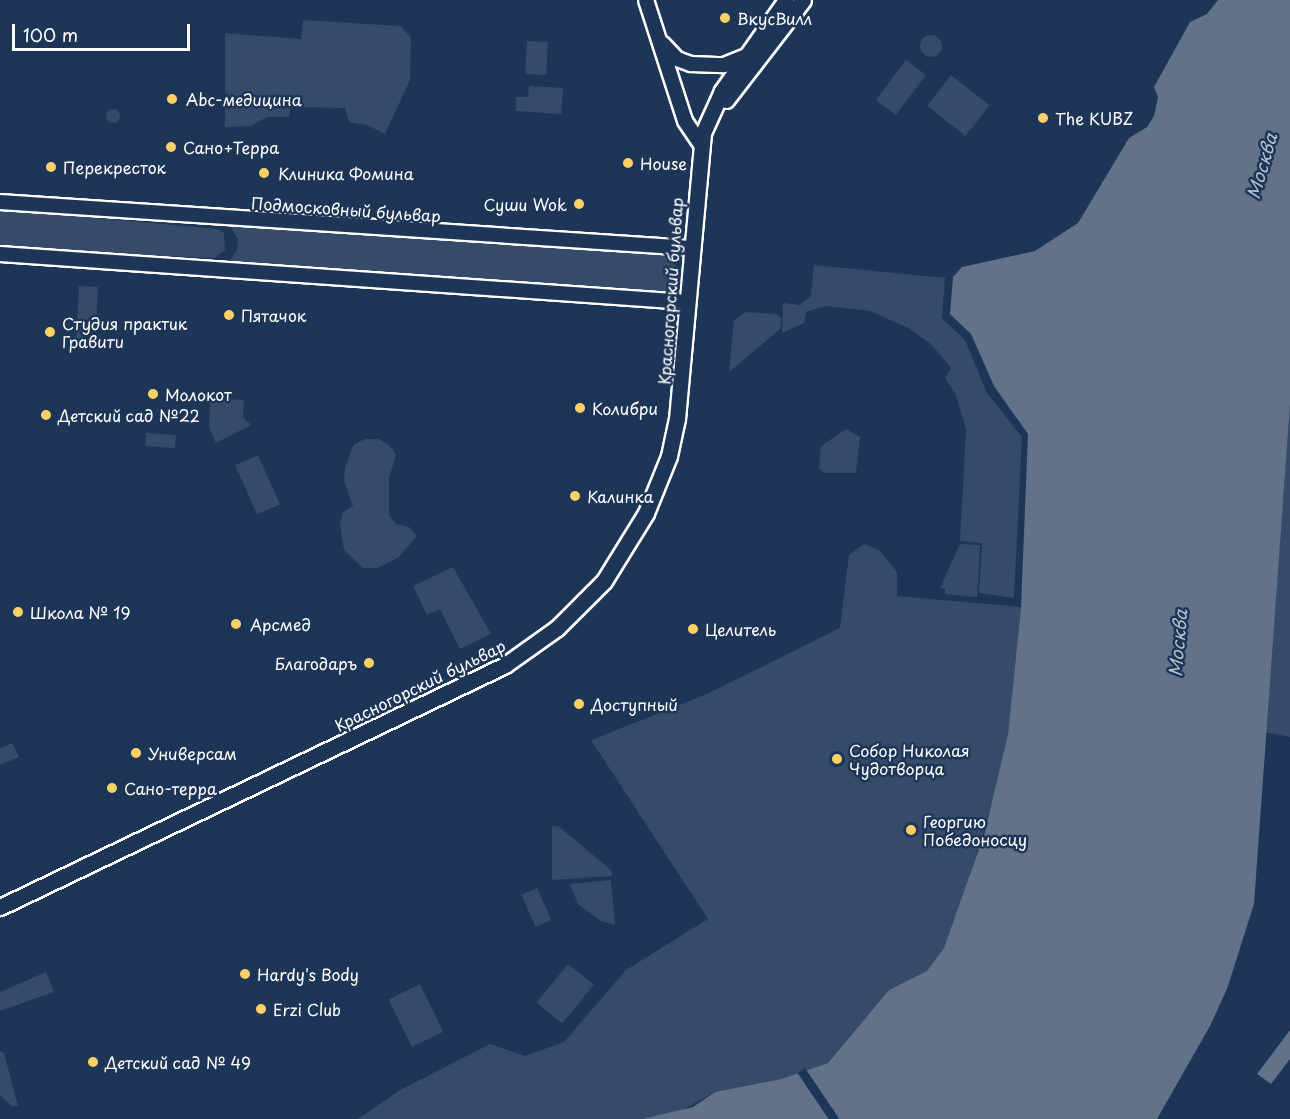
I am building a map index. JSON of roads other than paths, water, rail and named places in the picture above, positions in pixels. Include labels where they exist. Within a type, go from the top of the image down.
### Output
[{"type":"main road","name":"Красногорский бульвар","points":[[0,907],[463,687],[531,648],[580,609],[628,545],[669,456],[682,379],[690,249],[700,143],[706,125],[746,56],[786,0]]},
{"type":"main road","name":"Красногорский бульвар","points":[[706,125],[803,0]]},
{"type":"street","points":[[646,0],[685,121],[700,143]]},
{"type":"street","points":[[660,40],[677,58],[691,64],[724,65],[746,56]]},
{"type":"street","name":"Подмосковный бульвар","points":[[0,202],[690,249]]},
{"type":"street","points":[[0,254],[686,302]]},
{"type":"water","name":"Москва","points":[[1218,0],[1290,0],[1290,405],[1254,904],[1227,989],[1210,1026],[1157,1119],[642,1119],[693,1107],[715,1092],[781,1079],[828,1063],[889,990],[927,971],[944,948],[985,832],[1008,734],[1021,607],[1028,434],[994,386],[971,334],[950,314],[953,277],[962,267],[1035,251],[1078,223],[1129,138],[1147,127],[1154,116],[1158,97],[1154,87],[1190,22],[1207,14]]},
{"type":"water","points":[[1290,1030],[1290,1059],[1271,1084],[1257,1074]]},
{"type":"place","name":"ВкусВилл","points":[[725,18]]},
{"type":"place","name":"Abc-медицина","points":[[172,99]]},
{"type":"place","name":"The KUBZ","points":[[1043,118]]},
{"type":"place","name":"Сано+Терра","points":[[171,147]]},
{"type":"place","name":"House","points":[[628,163]]},
{"type":"place","name":"Перекресток","points":[[51,167]]},
{"type":"place","name":"Клиника Фомина","points":[[264,173]]},
{"type":"place","name":"Суши Wok","points":[[579,204]]},
{"type":"place","name":"Пятачок","points":[[229,315]]},
{"type":"place","name":"Студия практик Гравити","points":[[50,332]]},
{"type":"place","name":"Молокот","points":[[153,394]]},
{"type":"place","name":"Колибри","points":[[580,408]]},
{"type":"place","name":"Детский сад №22","points":[[46,415]]},
{"type":"place","name":"Калинка","points":[[575,496]]},
{"type":"place","name":"Школа № 19","points":[[18,612]]},
{"type":"place","name":"Арсмед","points":[[236,624]]},
{"type":"place","name":"Целитель","points":[[693,629]]},
{"type":"place","name":"Благодаръ","points":[[369,663]]},
{"type":"place","name":"Доступный","points":[[579,704]]},
{"type":"place","name":"Универсам","points":[[136,753]]},
{"type":"place","name":"Собор Николая Чудотворца","points":[[837,759]]},
{"type":"place","name":"Сано-терра","points":[[112,788]]},
{"type":"place","name":"Георгию Победоносцу","points":[[911,830]]},
{"type":"place","name":"Hardy's Body","points":[[245,974]]},
{"type":"place","name":"Erzi Club","points":[[261,1009]]},
{"type":"place","name":"Детский сад № 49","points":[[93,1062]]}]
